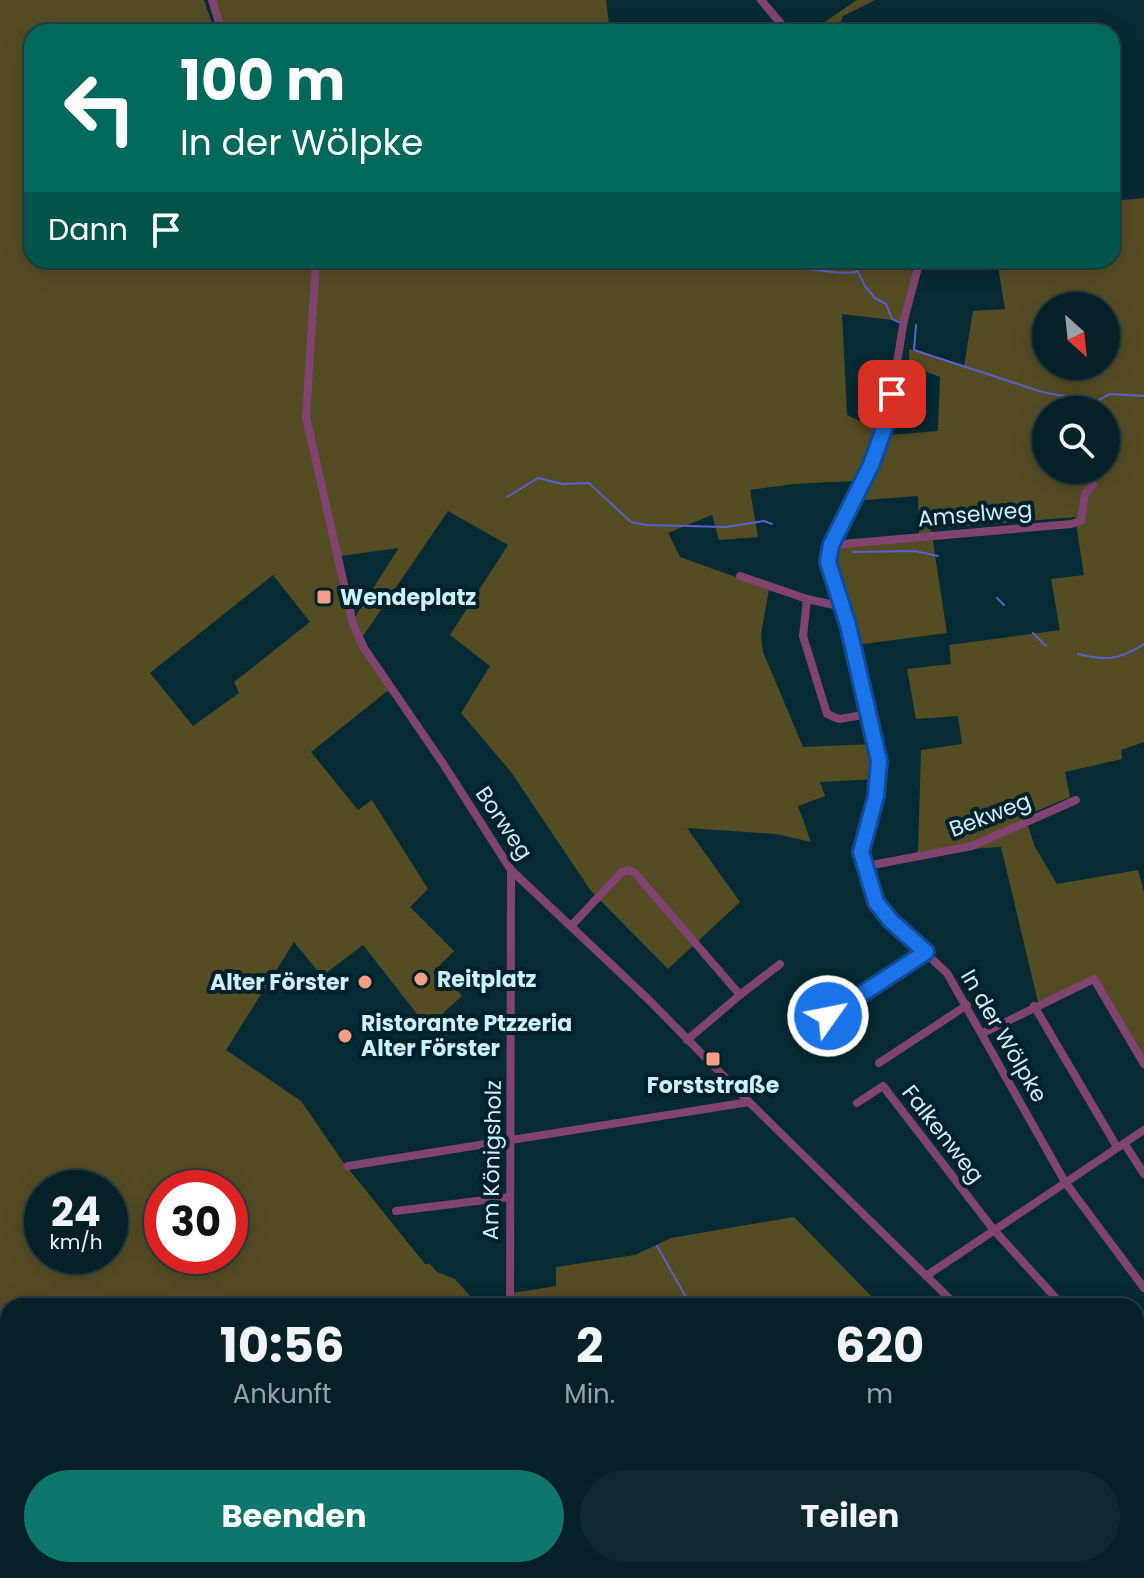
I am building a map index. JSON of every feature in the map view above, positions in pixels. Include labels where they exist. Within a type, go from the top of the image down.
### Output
[{"type":"street","points":[[212,0],[220,24]]},
{"type":"street","points":[[761,0],[781,24]]},
{"type":"street","name":"Borweg","points":[[315,268],[306,417],[353,624],[364,648],[511,870],[949,1298]]},
{"type":"street","points":[[831,545],[871,465],[888,418],[904,320],[918,268]]},
{"type":"street","name":"Amselweg","points":[[831,545],[1071,524],[1081,521],[1085,494],[1093,485]]},
{"type":"street","name":"In der Wölpke","points":[[831,545],[828,562],[843,607],[876,745],[879,776],[861,852],[876,902],[890,920],[947,973],[1065,1182],[1144,1288]]},
{"type":"street","points":[[740,576],[807,599],[843,607]]},
{"type":"street","points":[[807,599],[803,636],[827,714],[839,719],[869,714]]},
{"type":"street","name":"Bekweg","points":[[867,866],[972,846],[1076,800]]},
{"type":"street","name":"Am Königsholz","points":[[510,1298],[511,870]]},
{"type":"street","points":[[571,926],[622,872],[629,870],[635,873],[740,995]]},
{"type":"street","points":[[840,1043],[844,1040],[828,1016],[926,952]]},
{"type":"street","points":[[687,1040],[780,964]]},
{"type":"street","points":[[983,1033],[1094,979],[1144,1064]]},
{"type":"street","points":[[879,1063],[967,1005]]},
{"type":"street","points":[[1034,1006],[1120,1145],[1144,1174]]},
{"type":"street","name":"Falkenweg","points":[[857,1103],[883,1086],[993,1229]]},
{"type":"street","points":[[348,1166],[749,1102]]},
{"type":"street","points":[[926,1276],[1144,1130]]},
{"type":"street","points":[[396,1211],[510,1197]]},
{"type":"street","points":[[993,1229],[1056,1298]]},
{"type":"shaded area","points":[[0,0],[204,0],[212,24],[24,24],[24,268],[900,268],[914,271],[901,321],[842,314],[847,415],[889,435],[938,431],[940,377],[909,365],[909,349],[964,366],[973,311],[1005,309],[998,268],[1120,268],[1120,200],[1144,198],[1144,742],[1121,750],[1122,759],[1065,772],[1070,797],[1025,816],[1035,847],[1057,884],[1138,870],[1144,892],[1144,1057],[1096,977],[1038,1002],[1001,847],[918,852],[921,750],[962,744],[958,716],[916,719],[907,669],[951,664],[949,645],[1060,630],[1051,579],[1084,575],[1075,517],[931,529],[947,633],[856,645],[828,542],[919,534],[918,496],[851,501],[861,482],[853,481],[750,490],[758,537],[719,540],[712,515],[668,533],[680,557],[769,589],[761,635],[763,652],[803,747],[874,744],[876,779],[820,782],[825,796],[798,806],[811,842],[776,834],[687,828],[740,902],[668,969],[591,891],[511,772],[461,713],[490,666],[450,635],[508,545],[448,511],[359,642],[390,689],[311,752],[358,810],[372,800],[428,889],[410,907],[454,951],[433,972],[443,987],[449,982],[462,996],[443,1013],[455,1029],[439,1042],[363,945],[322,976],[294,942],[226,1050],[301,1101],[343,1162],[425,1264],[430,1264],[437,1272],[455,1279],[472,1298],[0,1298]],"holes":[[[398,549],[355,617],[341,556]],[[273,575],[310,622],[234,682],[239,693],[193,726],[150,673]]]},
{"type":"shaded area","points":[[214,0],[606,0],[609,24],[222,24]]},
{"type":"shaded area","points":[[857,0],[875,0],[843,16],[840,24],[822,24]]},
{"type":"shaded area","points":[[794,1217],[873,1298],[512,1298],[512,1293],[556,1286],[556,1267],[635,1255],[671,1238]]},
{"type":"waterway","points":[[856,268],[865,286],[875,298],[886,304],[892,319],[899,322]]},
{"type":"waterway","points":[[808,269],[856,272]]},
{"type":"waterway","points":[[916,325],[914,350],[1039,391],[1097,401],[1110,394],[1144,396]]},
{"type":"waterway","points":[[507,497],[538,478],[562,484],[589,483],[631,522],[726,527],[764,521],[772,524]]},
{"type":"waterway","points":[[853,552],[915,551],[938,556]]},
{"type":"waterway","points":[[997,598],[1004,605]]},
{"type":"waterway","points":[[1033,633],[1046,646]]},
{"type":"waterway","points":[[1078,654],[1112,658],[1144,644]]},
{"type":"waterway","points":[[657,1246],[686,1298]]},
{"type":"place","name":"Wendeplatz","points":[[324,597]]},
{"type":"place","name":"Reitplatz","points":[[421,979]]},
{"type":"place","name":"Alter Förster","points":[[365,982]]},
{"type":"place","name":"Ristorante Ptzzeria Alter Förster","points":[[345,1036]]},
{"type":"place","name":"Forststraße","points":[[713,1059]]},
{"type":"route","points":[[828,1016],[926,952],[890,920],[876,902],[861,852],[876,796],[879,761],[848,625],[828,562],[831,545],[871,465],[888,418],[892,394]]}]
